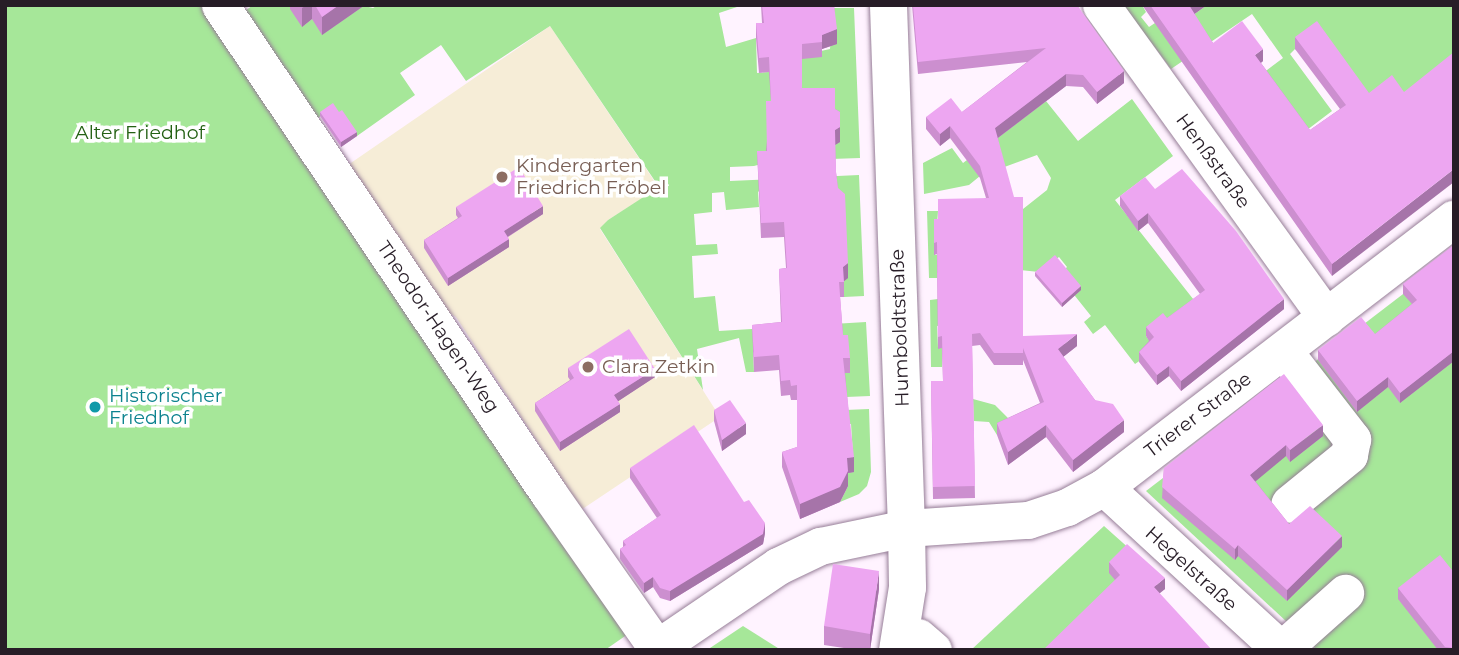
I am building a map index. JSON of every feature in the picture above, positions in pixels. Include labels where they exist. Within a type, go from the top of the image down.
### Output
[{"type":"street","name":"Theodor-Hagen-Weg","points":[[220,5],[455,335],[557,489],[656,649]]},
{"type":"street","name":"Humboldtstraße","points":[[888,5],[907,587],[916,645]]},
{"type":"street","name":"Henßstraße","points":[[1101,5],[1326,317]]},
{"type":"street","name":"Trierer Straße","points":[[656,649],[778,566],[820,546],[906,528],[1028,520],[1067,507],[1104,487],[1454,218]]},
{"type":"street","points":[[1283,350],[1352,439],[1349,455],[1289,504]]},
{"type":"street","name":"Hegelstraße","points":[[1104,487],[1281,650]]},
{"type":"street","points":[[1281,650],[1345,593]]},
{"type":"shaded area","points":[[550,26],[659,188],[608,220],[600,229],[720,417],[572,516],[565,505],[569,490],[456,317],[444,310],[345,167]]},
{"type":"green space","name":"Alter Friedhof","points":[[5,5],[207,5],[628,634],[605,650],[5,650]]},
{"type":"green space","points":[[253,5],[295,5],[303,26],[312,19],[360,5],[373,8],[378,5],[743,5],[719,13],[726,47],[756,38],[757,73],[781,71],[780,60],[830,49],[833,8],[854,8],[860,158],[773,161],[754,166],[730,167],[730,181],[859,175],[864,296],[844,297],[843,282],[758,191],[759,207],[726,210],[724,192],[712,193],[712,212],[694,214],[696,245],[717,244],[718,254],[692,256],[694,298],[715,296],[719,331],[866,322],[870,396],[846,397],[843,373],[850,373],[753,352],[754,372],[746,372],[739,338],[697,349],[703,390],[600,228],[659,187],[550,26],[466,81],[441,45],[400,73],[415,95],[357,136],[333,108],[313,121],[245,11]]},
{"type":"green space","points":[[1123,5],[1142,5],[1146,12],[1141,17],[1149,27],[1155,23],[1189,18],[1207,5],[1454,5],[1454,66],[1404,104],[1369,105],[1295,49],[1290,54],[1332,111],[1303,133],[1250,83],[1283,58],[1252,14],[1171,69]]},
{"type":"green space","points":[[1132,99],[1173,156],[1115,200],[1201,309],[1146,336],[1154,347],[1151,353],[1135,364],[1105,325],[1093,334],[1084,322],[1091,316],[1075,296],[1064,270],[1067,267],[1059,257],[1039,272],[1020,270],[1019,227],[1023,226],[1023,209],[1047,190],[1051,178],[1037,155],[980,176],[969,185],[924,194],[923,163],[952,148],[963,163],[1046,101],[1078,141]]},
{"type":"green space","points":[[927,211],[938,211],[935,255],[940,254],[941,272],[937,273],[937,278],[929,278]]},
{"type":"green space","points":[[1454,255],[1454,650],[1317,650],[1146,491]]},
{"type":"green space","points":[[938,299],[942,325],[937,326],[938,348],[942,348],[942,367],[931,367],[930,300]]},
{"type":"green space","points":[[973,399],[995,405],[1008,418],[1012,429],[997,435],[989,422],[974,421]]},
{"type":"green space","points":[[869,409],[871,472],[867,486],[859,494],[840,502],[848,486],[847,473],[854,471],[851,424],[797,425],[797,412]]},
{"type":"green space","points":[[1104,526],[1132,551],[1128,594],[1054,650],[971,650]]},
{"type":"green space","points":[[743,626],[781,650],[707,650]]},
{"type":"building","points":[[315,5],[339,5],[322,17]]},
{"type":"building","points":[[762,5],[834,5],[837,29],[822,35],[822,42],[802,44],[802,88],[835,88],[835,109],[840,112],[840,127],[835,130],[836,172],[838,188],[845,194],[848,263],[843,267],[844,282],[839,282],[843,335],[848,335],[850,358],[843,358],[854,457],[847,458],[848,471],[840,487],[800,504],[782,452],[797,447],[797,385],[791,386],[790,380],[781,381],[779,355],[754,357],[752,325],[782,322],[779,269],[787,268],[784,222],[761,223],[757,151],[767,151],[766,101],[771,101],[769,57],[759,58],[756,23],[764,23]]},
{"type":"building","points":[[913,5],[1077,5],[1124,71],[1097,92],[1083,75],[1066,74],[995,128],[1014,197],[1023,197],[1023,336],[1077,334],[1058,349],[1095,400],[1113,404],[1124,420],[1073,460],[1046,425],[1008,452],[997,423],[1044,402],[1023,348],[1023,353],[994,353],[980,333],[972,334],[975,486],[933,487],[931,381],[943,381],[942,336],[938,337],[937,242],[934,243],[934,219],[938,219],[938,199],[989,198],[980,166],[950,126],[940,134],[926,117],[951,98],[962,112],[1046,48],[918,62]]},
{"type":"building","points":[[1150,5],[1189,5],[1213,43],[1242,21],[1263,49],[1255,55],[1310,130],[1346,105],[1295,37],[1317,21],[1369,93],[1392,75],[1404,92],[1454,52],[1454,169],[1332,264]]},
{"type":"building","points":[[333,103],[339,112],[342,110],[357,132],[341,142],[320,112]]},
{"type":"building","points":[[519,167],[543,206],[504,231],[509,239],[448,278],[424,240],[462,216],[456,207]]},
{"type":"building","points":[[1182,169],[1236,231],[1284,299],[1181,381],[1169,366],[1157,375],[1139,352],[1154,337],[1146,327],[1163,313],[1167,318],[1205,290],[1148,213],[1138,221],[1120,196],[1145,177],[1155,189]]},
{"type":"building","points":[[1454,245],[1454,351],[1400,393],[1388,377],[1357,401],[1318,350],[1361,317],[1375,334],[1417,300],[1403,284]]},
{"type":"building","points":[[1055,255],[1081,286],[1062,303],[1035,272]]},
{"type":"building","points":[[629,329],[655,369],[614,395],[620,404],[560,442],[535,403],[574,378],[568,368]]},
{"type":"building","points":[[1284,374],[1323,425],[1290,450],[1286,445],[1250,475],[1289,524],[1310,506],[1342,536],[1287,590],[1238,545],[1235,549],[1162,487],[1164,468]]},
{"type":"building","points":[[730,400],[746,423],[722,440],[714,410]]},
{"type":"building","points":[[694,425],[744,502],[749,500],[765,523],[763,534],[670,591],[660,588],[653,577],[644,583],[620,549],[626,545],[623,541],[661,515],[630,468]]},
{"type":"building","points":[[1127,544],[1165,578],[1154,587],[1212,650],[1043,650],[1120,575],[1109,562]]},
{"type":"building","points":[[1440,555],[1452,570],[1454,568],[1454,648],[1445,647],[1398,588]]},
{"type":"building","points":[[833,564],[879,571],[870,634],[824,626]]},
{"type":"place","name":"Kindergarten Friedrich Fröbel","points":[[502,177]]},
{"type":"place","name":"Clara Zetkin","points":[[588,367]]},
{"type":"place","name":"Historischer Friedhof","points":[[95,407]]}]
